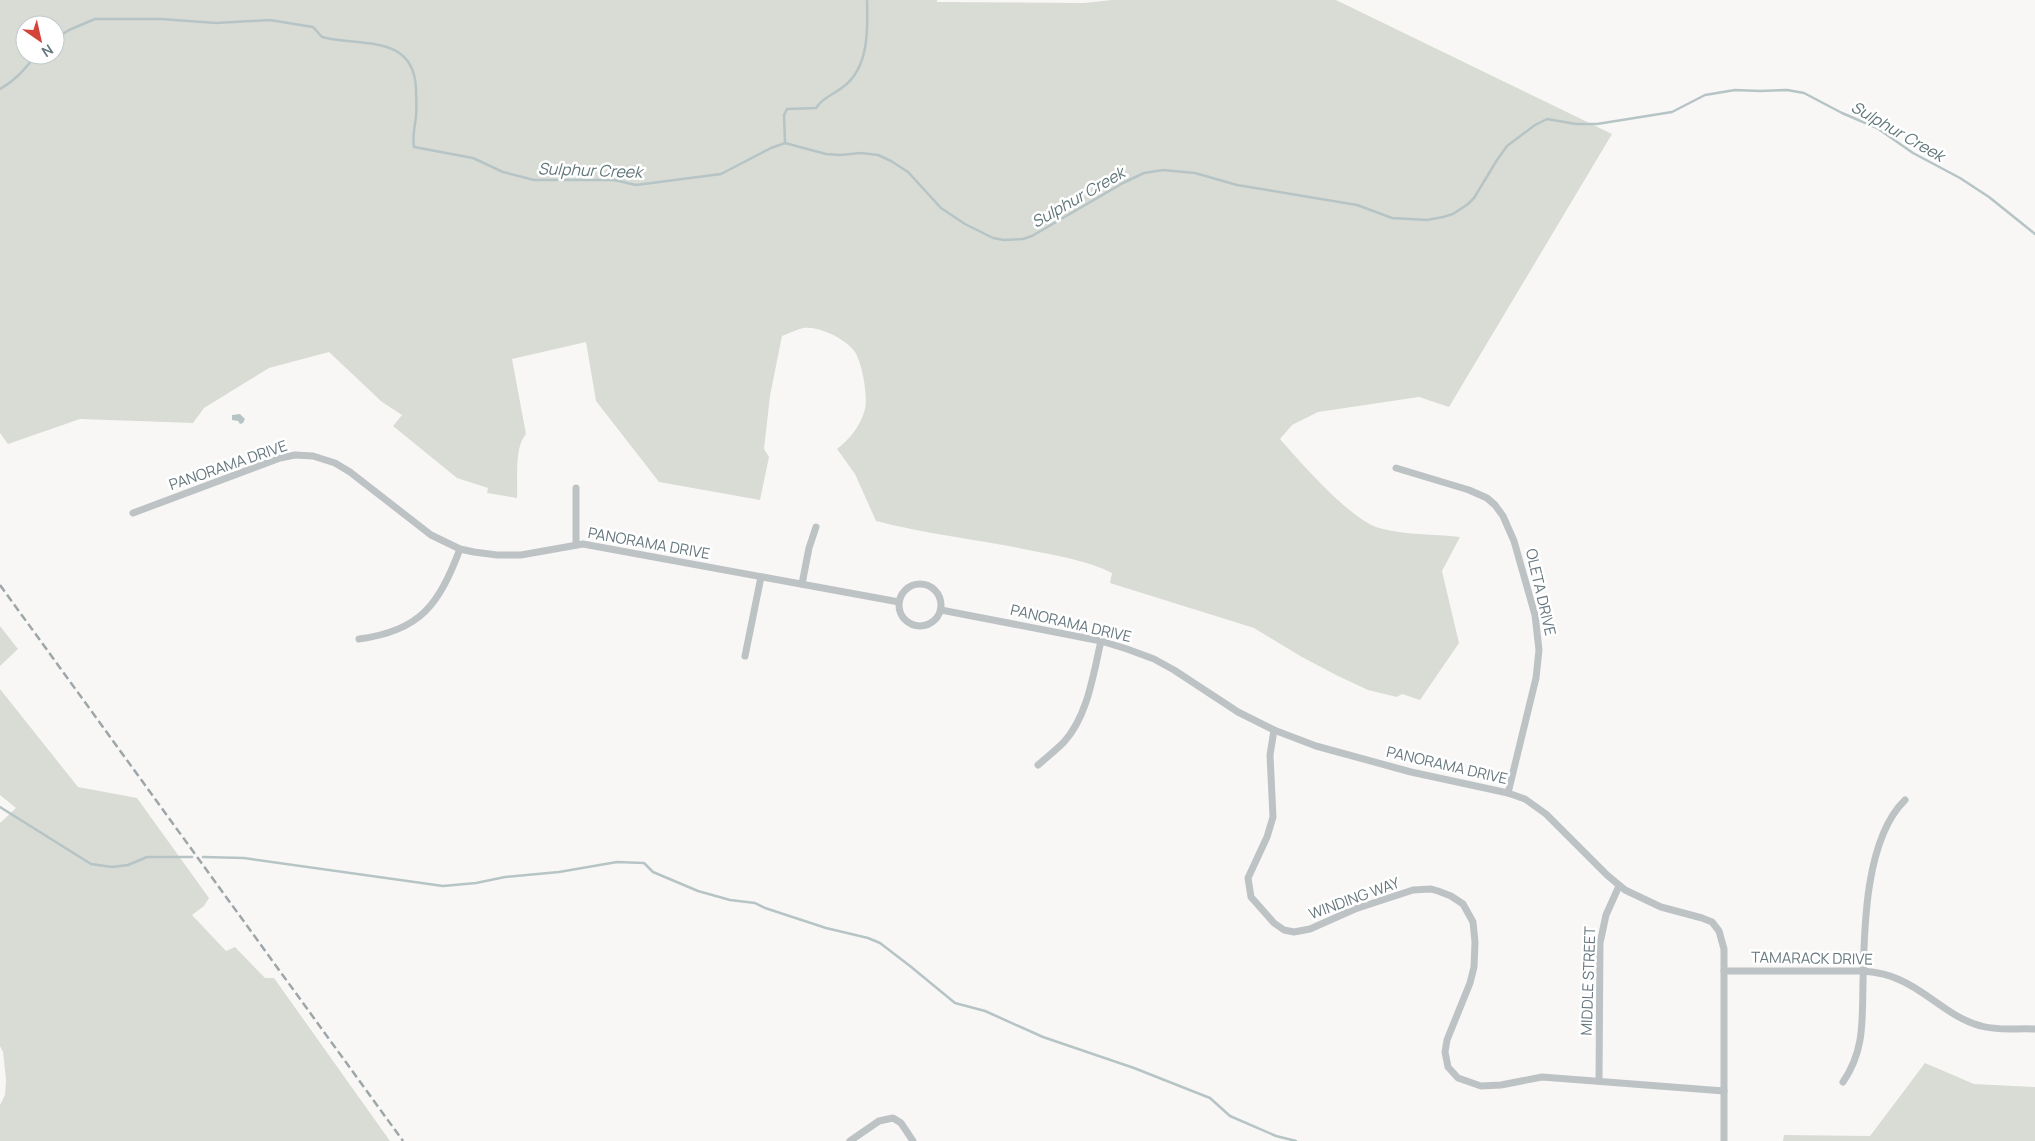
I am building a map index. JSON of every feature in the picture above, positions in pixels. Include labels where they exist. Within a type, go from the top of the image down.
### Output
[{"type":"street","name":"PANORAMA DRIVE","points":[[132,513],[280,458],[296,455],[313,456],[330,461],[350,472],[414,524],[431,535],[460,548],[496,555],[521,555],[576,544],[899,602]]},
{"type":"street","name":"OLETA DRIVE","points":[[1396,468],[1469,490],[1487,498],[1503,516],[1514,541],[1535,615],[1540,650],[1536,678],[1508,793]]},
{"type":"street","points":[[576,488],[576,544]]},
{"type":"street","points":[[802,584],[809,548],[816,527]]},
{"type":"street","points":[[358,639],[388,634],[410,624],[426,612],[439,596],[451,573],[460,548]]},
{"type":"street","points":[[745,656],[761,577]]},
{"type":"street","points":[[923,584],[936,592],[941,610],[928,625],[911,625],[901,616],[899,602],[904,590],[910,586],[923,584]]},
{"type":"street","name":"PANORAMA DRIVE","points":[[941,610],[1101,641],[1154,659],[1252,721],[1316,746],[1402,769],[1508,793],[1525,799],[1539,808],[1619,886],[1661,907],[1712,922],[1719,931],[1723,941],[1724,1141]]},
{"type":"street","points":[[1038,765],[1064,741],[1077,723],[1085,704],[1101,641]]},
{"type":"street","name":"WINDING WAY","points":[[1274,730],[1270,755],[1273,818],[1267,837],[1249,873],[1248,884],[1254,901],[1269,919],[1284,930],[1294,932],[1310,929],[1355,909],[1413,890],[1431,889],[1451,896],[1463,904],[1471,916],[1475,929],[1474,967],[1470,983],[1445,1048],[1449,1070],[1464,1082],[1481,1086],[1501,1085],[1542,1077],[1724,1090]]},
{"type":"street","points":[[1843,1082],[1854,1064],[1860,1047],[1868,900],[1876,850],[1889,822],[1905,800]]},
{"type":"street","name":"MIDDLE STREET","points":[[1599,1081],[1600,943],[1606,915],[1619,886]]},
{"type":"street","name":"TAMARACK DRIVE","points":[[1724,971],[1880,972],[1901,980],[1954,1014],[1980,1026],[1997,1029],[2035,1028]]},
{"type":"street","points":[[850,1141],[879,1121],[893,1118],[901,1123],[913,1141]]},
{"type":"shaded area","points":[[0,0],[937,0],[937,2],[1084,3],[1112,0],[1336,0],[1612,134],[1449,407],[1419,397],[1318,412],[1292,425],[1280,439],[1326,489],[1368,523],[1379,528],[1399,532],[1460,537],[1442,571],[1459,643],[1420,700],[1402,694],[1397,697],[1368,690],[1302,657],[1254,628],[1110,583],[1112,573],[1085,562],[876,521],[855,474],[837,449],[846,441],[861,421],[865,409],[865,388],[858,357],[845,342],[832,334],[817,329],[804,328],[782,336],[770,396],[764,449],[769,457],[760,500],[659,482],[596,401],[586,342],[512,359],[526,434],[522,440],[518,455],[517,498],[487,493],[488,488],[457,478],[393,426],[402,415],[382,402],[329,352],[269,368],[204,408],[193,423],[80,419],[8,444],[0,433]]},
{"type":"shaded area","points":[[240,414],[245,419],[243,423],[240,424],[238,421],[232,420],[232,415]]},
{"type":"shaded area","points":[[0,626],[18,649],[0,666]]},
{"type":"shaded area","points":[[0,689],[78,787],[137,798],[209,898],[204,906],[192,915],[226,951],[235,947],[265,978],[274,978],[390,1141],[0,1141],[0,1105],[5,1095],[6,1080],[3,1052],[0,1046],[0,823],[16,808],[0,795]]},
{"type":"shaded area","points":[[1925,1063],[1974,1084],[2035,1087],[2035,1141],[1783,1141],[1784,1135],[1870,1136]]},
{"type":"waterway","points":[[785,143],[784,115],[787,109],[816,108],[852,79],[858,69],[867,35],[867,0]]},
{"type":"waterway","name":"Sulphur Creek","points":[[65,33],[95,19],[161,19],[216,23],[270,20],[313,27],[322,37],[382,46],[395,51],[406,59],[413,71],[416,89],[414,147],[473,158],[503,172],[534,180],[614,180],[636,185],[721,174],[771,148],[785,143],[826,154],[861,153],[878,155],[908,172],[941,208],[965,224],[993,238],[1004,240],[1023,239],[1032,236],[1123,183],[1144,173],[1163,170],[1195,173],[1237,185],[1357,205],[1392,218],[1427,220],[1443,217],[1453,214],[1474,198],[1507,146],[1535,125],[1547,119],[1576,124],[1597,124],[1672,112],[1705,95],[1735,90],[1787,90],[1804,93],[1842,113],[1877,128],[1913,153],[1960,178],[1989,197],[2035,234]]},
{"type":"waterway","name":"Sulphur Creek","points":[[0,89],[11,82],[28,65]]},
{"type":"waterway","points":[[0,807],[91,864],[112,867],[128,865],[147,857],[192,857]]},
{"type":"waterway","points":[[203,857],[244,858],[443,886],[476,883],[505,877],[559,872],[617,862],[644,863],[653,872],[698,891],[730,900],[755,903],[826,928],[868,938],[880,943],[955,1003],[985,1011],[1043,1037],[1134,1068],[1210,1098],[1230,1116],[1276,1136],[1296,1141]]},
{"type":"railway","points":[[0,585],[403,1141]]}]
